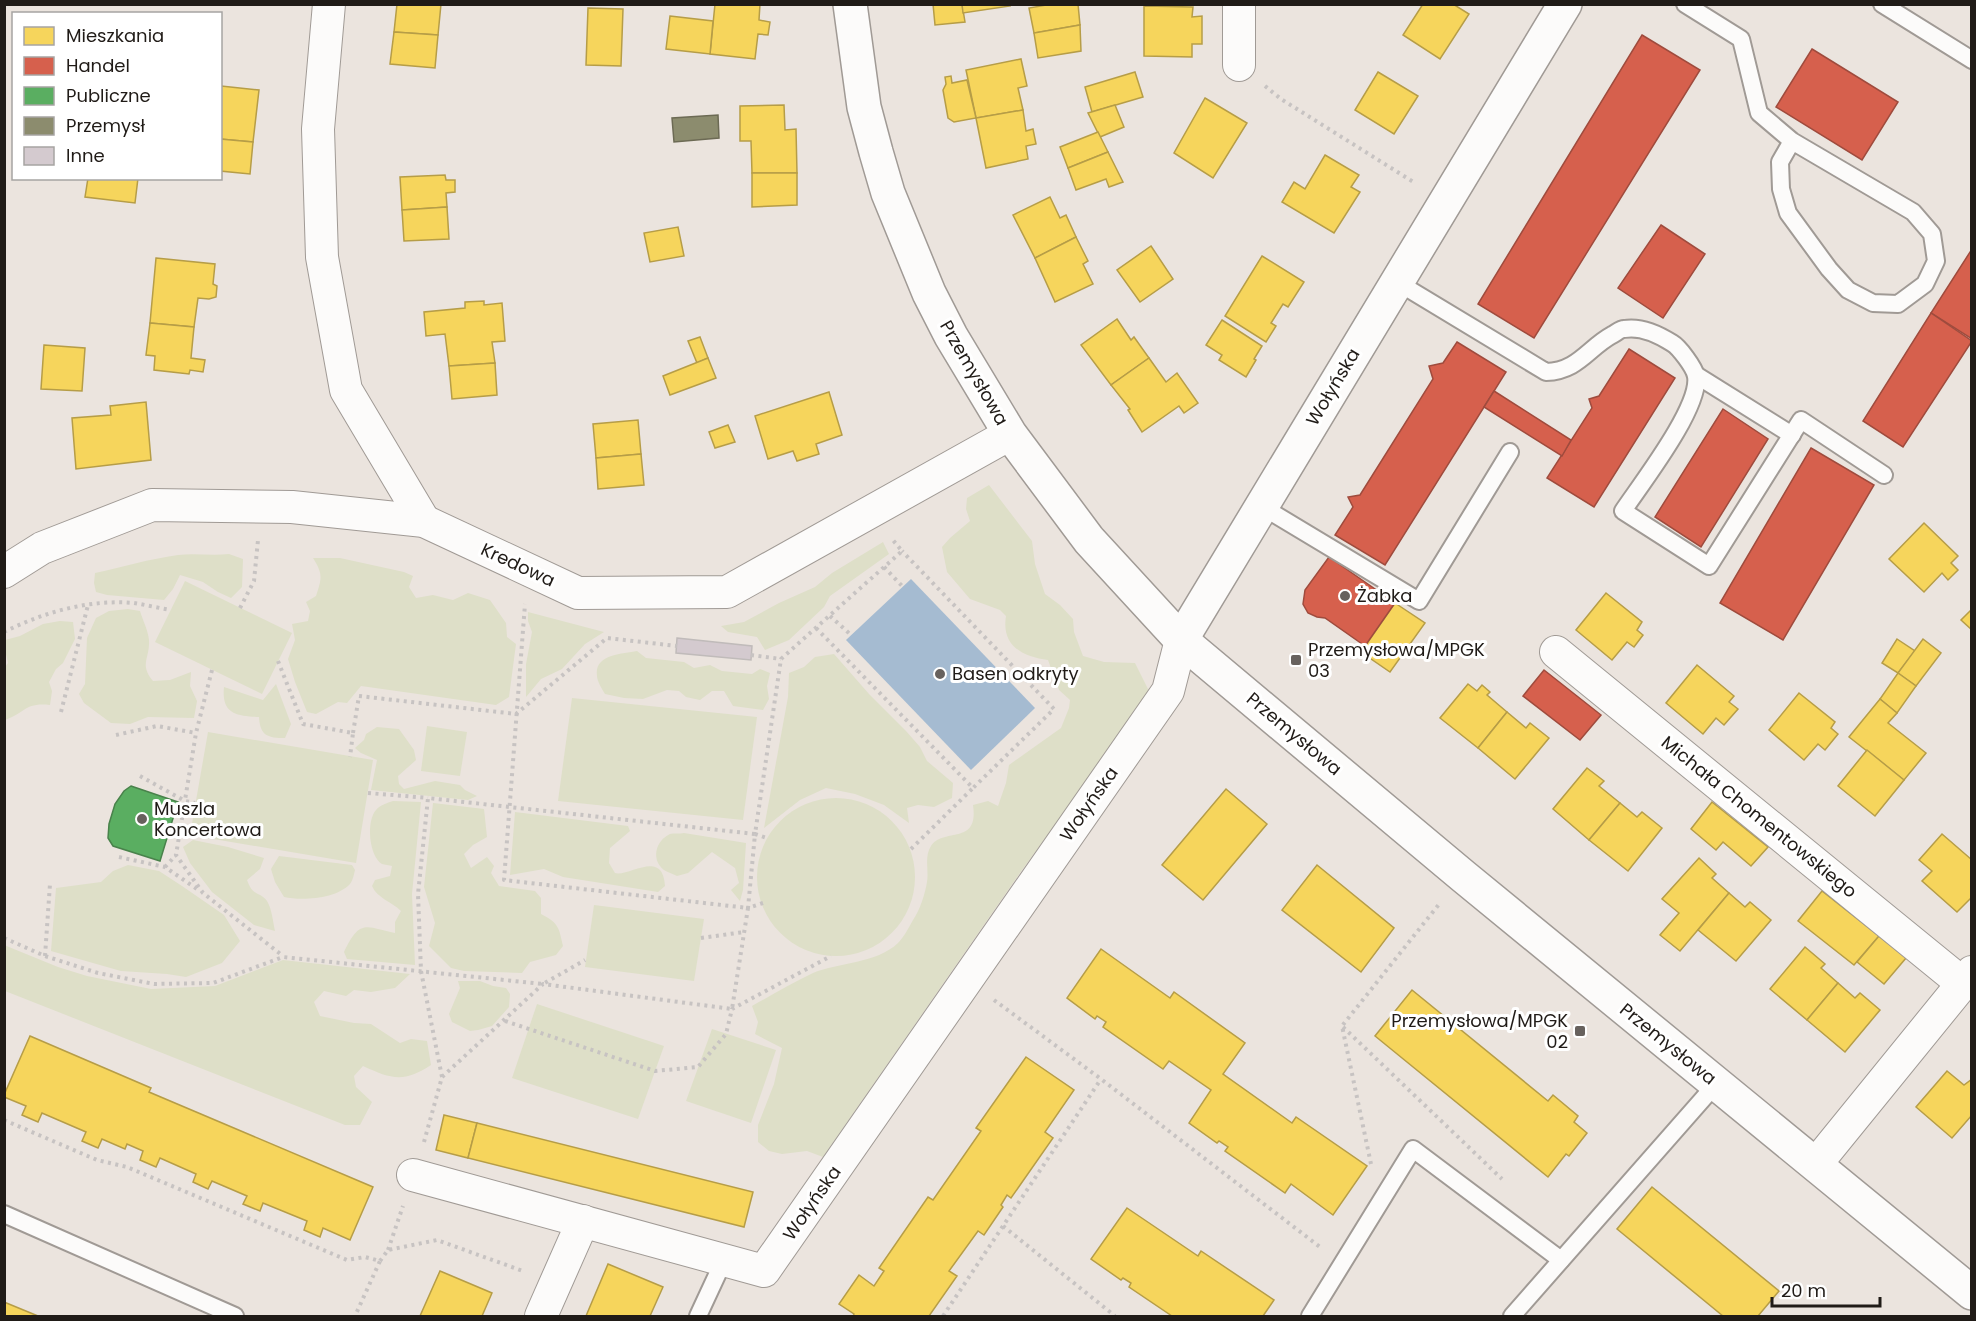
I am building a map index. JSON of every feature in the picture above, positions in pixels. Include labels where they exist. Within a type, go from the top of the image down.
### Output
[{"type":"main road","name":"Przemysłowa","points":[[850,4],[864,107],[888,193],[929,293],[951,336],[1010,434],[1089,540],[1181,640],[1463,876],[1971,1293]]},
{"type":"main road","name":"Wołyńska","points":[[1181,640],[1565,4]]},
{"type":"street","points":[[329,4],[318,129],[322,258],[346,390],[424,521]]},
{"type":"street","points":[[1239,4],[1239,65]]},
{"type":"street","name":"Kredowa","points":[[4,572],[42,548],[152,505],[292,507],[424,521],[578,593],[727,592],[1010,434]]},
{"type":"street","name":"Wołyńska","points":[[413,1175],[764,1271],[1168,691],[1181,640]]},
{"type":"street","name":"Michała Chomentowskiego","points":[[1556,652],[1967,977],[1816,1164]]},
{"type":"street","points":[[542,1317],[583,1221]]},
{"type":"lane","points":[[1685,4],[1741,39],[1759,113],[1791,141],[1912,212],[1932,234],[1936,261],[1925,284],[1898,304],[1873,303],[1848,290],[1829,269],[1788,213],[1780,189],[1780,162],[1791,141]]},
{"type":"lane","points":[[1882,4],[1971,60]]},
{"type":"lane","points":[[1397,282],[1546,372],[1556,372],[1582,360],[1601,341],[1623,328],[1650,331],[1675,344],[1696,375],[1792,435]]},
{"type":"lane","points":[[1696,375],[1693,398],[1683,420],[1623,511],[1709,566],[1801,420],[1884,475]]},
{"type":"lane","points":[[1261,506],[1419,601],[1510,452]]},
{"type":"lane","points":[[1512,1317],[1716,1084]]},
{"type":"lane","points":[[1310,1317],[1413,1149],[1561,1260]]},
{"type":"lane","points":[[4,1214],[235,1317]]},
{"type":"lane","points":[[698,1317],[724,1260]]},
{"type":"path","points":[[1239,65],[1281,99],[1445,202]]},
{"type":"path","points":[[240,608],[254,581],[258,532]]},
{"type":"path","points":[[890,536],[1054,709],[911,849]]},
{"type":"path","points":[[504,1020],[655,1071],[698,1067],[726,1034],[732,1009],[744,932],[755,834],[782,659],[902,551]]},
{"type":"path","points":[[884,567],[903,587]]},
{"type":"path","points":[[525,595],[504,880],[747,908],[763,903]]},
{"type":"path","points":[[4,632],[52,613],[88,604],[134,603],[171,610]]},
{"type":"path","points":[[61,712],[88,604]]},
{"type":"path","points":[[830,615],[851,635]]},
{"type":"path","points":[[816,628],[973,789]]},
{"type":"path","points":[[350,757],[359,696],[516,714],[607,638],[676,646]]},
{"type":"path","points":[[751,655],[782,659]]},
{"type":"path","points":[[278,661],[303,724],[353,734]]},
{"type":"path","points":[[165,867],[176,855],[196,733],[212,670]]},
{"type":"path","points":[[116,735],[157,726],[196,733]]},
{"type":"path","points":[[140,776],[185,801],[195,803]]},
{"type":"path","points":[[368,793],[509,806],[755,834],[767,838]]},
{"type":"path","points":[[355,1317],[380,1260],[388,1250],[422,1149],[442,1077],[421,971],[418,894],[428,798]]},
{"type":"path","points":[[176,855],[203,893]]},
{"type":"path","points":[[119,857],[165,867],[203,893],[283,957]]},
{"type":"path","points":[[1342,1026],[1463,876]]},
{"type":"path","points":[[45,956],[50,884]]},
{"type":"path","points":[[701,938],[744,932]]},
{"type":"path","points":[[4,938],[45,956],[98,973],[154,984],[213,983],[283,957],[543,984],[732,1009],[831,956]]},
{"type":"path","points":[[442,1077],[543,984],[585,960]]},
{"type":"path","points":[[967,980],[1101,1078],[1320,1247],[1326,1238]]},
{"type":"path","points":[[1342,1026],[1371,1165]]},
{"type":"path","points":[[1342,1026],[1506,1183]]},
{"type":"path","points":[[943,1317],[1101,1078]]},
{"type":"path","points":[[4,1120],[97,1160],[127,1167],[346,1260],[365,1257],[380,1260]]},
{"type":"path","points":[[1003,1226],[1115,1317]]},
{"type":"path","points":[[388,1250],[437,1240],[556,1283]]},
{"type":"green space","points":[[989,485],[1032,541],[1035,564],[1045,594],[1073,619],[1074,632],[1083,656],[1104,662],[1135,663],[1151,695],[1022,870],[823,1157],[807,1151],[782,1154],[769,1151],[758,1142],[758,1125],[774,1084],[782,1048],[755,1034],[758,1022],[752,1006],[813,973],[868,959],[889,950],[898,943],[916,916],[922,902],[931,846],[944,837],[966,831],[971,826],[973,805],[988,801],[998,806],[1009,765],[1061,728],[1069,708],[1070,700],[1059,690],[1048,660],[1022,653],[1016,648],[1007,635],[1006,616],[1000,610],[970,599],[947,572],[942,547],[970,521],[966,509],[967,498]]},
{"type":"green space","points":[[883,542],[889,554],[830,596],[824,607],[789,640],[765,650],[757,637],[728,632],[721,626],[744,622],[815,587],[832,573]]},
{"type":"green space","points":[[229,554],[243,559],[242,587],[231,598],[203,582],[180,575],[164,600],[96,592],[95,573],[178,555]]},
{"type":"green space","points":[[313,558],[340,558],[404,572],[413,576],[409,587],[416,598],[433,595],[453,600],[468,593],[490,600],[506,623],[507,637],[516,644],[509,697],[496,705],[361,686],[347,703],[338,702],[316,714],[307,712],[288,659],[295,640],[292,624],[308,621],[310,611],[306,602],[316,596],[319,585],[320,572]]},
{"type":"green space","points":[[185,581],[292,633],[262,694],[155,642]]},
{"type":"green space","points":[[128,609],[140,611],[147,629],[149,647],[146,666],[153,681],[170,680],[191,672],[190,686],[197,701],[194,718],[148,717],[130,724],[111,723],[84,703],[79,694],[85,684],[87,638],[96,618],[109,611]]},
{"type":"green space","points":[[528,612],[604,632],[585,644],[562,669],[541,679],[526,697],[526,664],[532,632]]},
{"type":"green space","points":[[60,621],[73,622],[75,639],[63,663],[56,669],[49,682],[52,691],[50,705],[35,705],[5,720],[5,667],[8,663],[5,640],[20,636],[43,624]]},
{"type":"green space","points":[[637,651],[646,658],[684,662],[694,668],[710,665],[722,671],[752,674],[760,669],[770,673],[767,686],[769,699],[763,710],[733,706],[724,691],[712,691],[700,700],[686,697],[679,691],[667,690],[643,699],[605,694],[597,678],[600,663],[610,656]]},
{"type":"green space","points":[[834,654],[920,747],[927,761],[953,783],[952,798],[934,807],[918,805],[907,808],[909,823],[884,805],[855,794],[826,788],[800,800],[764,828],[788,697],[789,673],[804,667],[815,657]]},
{"type":"green space","points":[[276,684],[291,724],[285,738],[266,735],[261,728],[259,717],[232,712],[225,703],[224,687],[263,700]]},
{"type":"green space","points":[[572,698],[757,717],[743,820],[558,801]]},
{"type":"green space","points":[[427,726],[467,732],[460,776],[421,771]]},
{"type":"green space","points":[[377,727],[399,729],[414,750],[416,760],[398,776],[399,784],[404,789],[435,781],[460,785],[477,796],[468,800],[371,790],[377,760],[355,748],[364,740],[366,734]]},
{"type":"green space","points":[[208,732],[373,760],[356,863],[190,835]]},
{"type":"green space","points":[[836,798],[866,804],[892,821],[909,847],[915,877],[909,907],[892,933],[866,950],[836,956],[806,950],[780,933],[763,907],[757,877],[763,847],[780,821],[806,804]]},
{"type":"green space","points":[[393,801],[421,802],[412,894],[415,965],[347,959],[344,952],[355,934],[365,927],[395,933],[395,922],[401,911],[377,894],[372,886],[375,880],[390,876],[392,866],[382,864],[378,860],[370,838],[371,822],[376,810]]},
{"type":"green space","points":[[433,803],[484,809],[487,837],[473,845],[464,854],[471,868],[487,857],[494,866],[491,873],[499,886],[535,891],[541,898],[541,914],[555,923],[559,930],[563,946],[556,955],[530,962],[522,973],[464,971],[451,968],[429,946],[435,923],[424,887]]},
{"type":"green space","points":[[515,812],[628,826],[630,831],[610,848],[609,863],[615,873],[652,866],[658,868],[663,875],[665,886],[658,892],[563,877],[544,869],[510,875]]},
{"type":"green space","points":[[684,833],[746,843],[743,890],[740,901],[731,890],[739,883],[735,868],[712,852],[688,873],[677,876],[660,866],[656,851],[661,841],[670,834]]},
{"type":"green space","points":[[193,840],[228,847],[264,858],[260,869],[247,880],[252,889],[267,901],[275,931],[254,925],[212,892],[190,863],[183,847]]},
{"type":"green space","points":[[279,856],[352,865],[355,870],[353,879],[344,889],[328,896],[309,899],[284,897],[275,882],[271,869]]},
{"type":"green space","points":[[128,865],[159,871],[224,915],[240,941],[222,963],[186,977],[121,971],[51,951],[56,888],[101,882],[113,871]]},
{"type":"green space","points":[[594,905],[704,919],[694,981],[585,967]]},
{"type":"green space","points":[[4,945],[87,976],[151,989],[215,986],[283,960],[410,974],[395,988],[371,992],[354,990],[346,996],[324,991],[314,1002],[320,1016],[371,1024],[400,1043],[411,1039],[427,1041],[431,1065],[405,1077],[382,1074],[363,1066],[354,1076],[356,1087],[372,1102],[360,1125],[345,1125],[5,991]]},
{"type":"green space","points":[[458,981],[480,981],[506,988],[510,994],[509,1007],[492,1026],[478,1030],[470,1031],[452,1022],[449,1014],[460,988]]},
{"type":"green space","points":[[537,1004],[664,1046],[638,1119],[512,1078]]},
{"type":"green space","points":[[712,1029],[776,1050],[751,1123],[686,1101]]},
{"type":"water","name":"Basen odkryty","points":[[911,579],[1035,708],[971,770],[846,640]]},
{"type":"building: Mieszkania","points":[[397,4],[441,4],[438,35],[394,32]]},
{"type":"building: Mieszkania","points":[[715,4],[760,4],[759,20],[770,22],[768,35],[758,34],[755,59],[710,54]]},
{"type":"building: Mieszkania","points":[[933,4],[962,4],[965,22],[935,25]]},
{"type":"building: Mieszkania","points":[[962,4],[1009,4],[1010,6],[963,13]]},
{"type":"building: Mieszkania","points":[[1052,4],[1078,4],[1080,25],[1034,33],[1029,8]]},
{"type":"building: Mieszkania","points":[[1423,4],[1453,4],[1469,14],[1440,59],[1403,35]]},
{"type":"building: Mieszkania","points":[[1144,6],[1193,7],[1192,17],[1202,16],[1202,44],[1192,44],[1192,57],[1144,56]]},
{"type":"building: Mieszkania","points":[[588,8],[623,9],[621,66],[586,65]]},
{"type":"building: Mieszkania","points":[[670,16],[713,21],[710,54],[666,49]]},
{"type":"building: Mieszkania","points":[[1080,25],[1081,51],[1038,58],[1034,33]]},
{"type":"building: Mieszkania","points":[[394,32],[438,35],[435,68],[390,64]]},
{"type":"building: Mieszkania","points":[[1021,59],[1027,86],[1018,88],[1023,110],[976,118],[966,70]]},
{"type":"building: Mieszkania","points":[[1135,72],[1143,97],[1092,112],[1085,87]]},
{"type":"building: Mieszkania","points":[[1378,72],[1418,96],[1394,134],[1355,110]]},
{"type":"building: Mieszkania","points":[[951,76],[952,83],[967,80],[976,118],[954,122],[948,118],[943,90],[946,84],[945,77]]},
{"type":"building: Mieszkania","points":[[222,86],[259,90],[253,142],[222,139]]},
{"type":"building: Mieszkania","points":[[1205,98],[1247,123],[1213,178],[1174,153]]},
{"type":"building: Mieszkania","points":[[784,105],[785,130],[796,129],[797,173],[752,173],[751,141],[740,141],[740,106]]},
{"type":"building: Mieszkania","points":[[1115,105],[1124,127],[1100,137],[1088,113]]},
{"type":"building: Mieszkania","points":[[1023,110],[1026,131],[1033,129],[1036,144],[1026,146],[1028,159],[986,168],[976,118]]},
{"type":"building: Mieszkania","points":[[1098,132],[1108,152],[1068,168],[1060,147]]},
{"type":"building: Mieszkania","points":[[222,139],[253,142],[250,174],[222,171]]},
{"type":"building: Mieszkania","points":[[1108,152],[1123,182],[1109,187],[1106,179],[1076,190],[1068,168]]},
{"type":"building: Mieszkania","points":[[1325,155],[1359,175],[1351,187],[1360,192],[1334,233],[1282,202],[1294,182],[1305,189]]},
{"type":"building: Mieszkania","points":[[752,173],[797,173],[797,205],[752,207]]},
{"type":"building: Mieszkania","points":[[445,175],[446,180],[455,180],[455,192],[446,193],[447,207],[402,210],[400,177]]},
{"type":"building: Mieszkania","points":[[88,180],[138,180],[135,203],[85,197]]},
{"type":"building: Mieszkania","points":[[1050,197],[1060,218],[1066,215],[1076,237],[1035,258],[1013,215]]},
{"type":"building: Mieszkania","points":[[447,207],[449,239],[404,241],[402,210]]},
{"type":"building: Mieszkania","points":[[678,227],[684,256],[650,262],[644,233]]},
{"type":"building: Mieszkania","points":[[1076,237],[1088,261],[1083,264],[1093,284],[1055,302],[1035,258]]},
{"type":"building: Mieszkania","points":[[1151,246],[1173,279],[1140,302],[1117,270]]},
{"type":"building: Mieszkania","points":[[1262,256],[1304,282],[1288,307],[1283,304],[1271,323],[1276,326],[1266,342],[1225,316]]},
{"type":"building: Mieszkania","points":[[156,258],[215,264],[213,284],[217,286],[216,297],[198,298],[194,327],[150,323]]},
{"type":"building: Mieszkania","points":[[484,301],[484,305],[502,303],[505,341],[492,342],[495,363],[449,366],[445,334],[426,336],[424,312],[465,308],[465,302]]},
{"type":"building: Mieszkania","points":[[1117,319],[1131,340],[1134,337],[1149,358],[1111,385],[1081,345]]},
{"type":"building: Mieszkania","points":[[1222,320],[1262,346],[1246,377],[1219,360],[1222,355],[1206,345]]},
{"type":"building: Mieszkania","points":[[150,323],[194,327],[191,358],[205,360],[203,372],[190,370],[189,374],[154,370],[155,356],[146,355]]},
{"type":"building: Mieszkania","points":[[700,337],[708,358],[697,363],[688,341]]},
{"type":"building: Mieszkania","points":[[44,345],[85,348],[82,391],[41,389]]},
{"type":"building: Mieszkania","points":[[708,358],[716,378],[670,395],[663,376]]},
{"type":"building: Mieszkania","points":[[1149,358],[1166,382],[1177,373],[1198,403],[1184,413],[1179,406],[1142,432],[1128,410],[1130,409],[1111,385]]},
{"type":"building: Mieszkania","points":[[495,363],[497,395],[452,399],[449,366]]},
{"type":"building: Mieszkania","points":[[829,392],[842,435],[816,444],[819,454],[797,461],[793,451],[768,459],[755,416]]},
{"type":"building: Mieszkania","points":[[146,402],[151,460],[76,469],[72,418],[111,415],[110,406]]},
{"type":"building: Mieszkania","points":[[638,420],[641,454],[596,458],[593,424]]},
{"type":"building: Mieszkania","points":[[728,425],[735,442],[715,448],[709,432]]},
{"type":"building: Mieszkania","points":[[641,454],[644,485],[598,489],[596,458]]},
{"type":"building: Mieszkania","points":[[1924,523],[1958,556],[1951,563],[1958,570],[1948,580],[1942,573],[1924,592],[1889,559]]},
{"type":"building: Mieszkania","points":[[1606,593],[1642,622],[1637,630],[1643,635],[1634,647],[1627,642],[1612,660],[1576,630]]},
{"type":"building: Mieszkania","points":[[1395,603],[1425,623],[1390,672],[1361,652]]},
{"type":"building: Mieszkania","points":[[1972,609],[1972,630],[1961,620]]},
{"type":"building: Mieszkania","points":[[1897,639],[1915,651],[1898,673],[1882,663]]},
{"type":"building: Mieszkania","points":[[1923,639],[1941,653],[1916,686],[1898,673]]},
{"type":"building: Mieszkania","points":[[1697,665],[1734,696],[1729,702],[1738,709],[1724,725],[1716,718],[1703,734],[1666,703]]},
{"type":"building: Mieszkania","points":[[1898,673],[1916,686],[1897,713],[1880,699]]},
{"type":"building: Mieszkania","points":[[1468,684],[1477,691],[1482,685],[1490,692],[1487,695],[1507,712],[1478,748],[1440,718]]},
{"type":"building: Mieszkania","points":[[1799,693],[1835,722],[1831,728],[1838,734],[1825,750],[1818,744],[1804,760],[1769,730]]},
{"type":"building: Mieszkania","points":[[1880,699],[1897,713],[1888,723],[1926,753],[1904,780],[1849,737]]},
{"type":"building: Mieszkania","points":[[1507,712],[1526,728],[1530,723],[1549,738],[1515,779],[1478,748]]},
{"type":"building: Mieszkania","points":[[1867,750],[1904,780],[1875,816],[1838,786]]},
{"type":"building: Mieszkania","points":[[1587,768],[1604,781],[1599,786],[1620,803],[1589,840],[1553,809]]},
{"type":"building: Mieszkania","points":[[1226,789],[1267,824],[1203,900],[1162,865]]},
{"type":"building: Mieszkania","points":[[1712,802],[1768,847],[1751,866],[1723,842],[1716,850],[1691,829]]},
{"type":"building: Mieszkania","points":[[1620,803],[1637,817],[1642,812],[1662,828],[1628,871],[1589,840]]},
{"type":"building: Mieszkania","points":[[1942,834],[1972,860],[1972,897],[1957,912],[1922,881],[1932,871],[1919,860]]},
{"type":"building: Mieszkania","points":[[1699,858],[1716,874],[1712,878],[1729,893],[1680,951],[1660,935],[1679,913],[1662,899]]},
{"type":"building: Mieszkania","points":[[1317,865],[1394,928],[1361,972],[1282,910]]},
{"type":"building: Mieszkania","points":[[1822,891],[1879,936],[1854,965],[1798,921]]},
{"type":"building: Mieszkania","points":[[1729,893],[1745,907],[1750,902],[1771,920],[1736,961],[1698,930]]},
{"type":"building: Mieszkania","points":[[1879,936],[1906,958],[1884,984],[1857,962]]},
{"type":"building: Mieszkania","points":[[1805,947],[1825,964],[1821,968],[1838,983],[1807,1020],[1770,989]]},
{"type":"building: Mieszkania","points":[[1101,949],[1170,998],[1174,992],[1245,1043],[1223,1074],[1292,1123],[1296,1117],[1367,1166],[1333,1215],[1291,1184],[1285,1193],[1225,1151],[1228,1147],[1219,1141],[1217,1143],[1189,1123],[1211,1090],[1169,1061],[1163,1069],[1103,1027],[1106,1022],[1097,1016],[1095,1019],[1067,998]]},
{"type":"building: Mieszkania","points":[[1838,983],[1855,998],[1860,993],[1880,1010],[1845,1052],[1807,1020]]},
{"type":"building: Mieszkania","points":[[1412,990],[1548,1101],[1553,1095],[1578,1116],[1574,1122],[1587,1133],[1548,1177],[1375,1036]]},
{"type":"building: Mieszkania","points":[[30,1036],[151,1088],[149,1092],[373,1187],[350,1240],[323,1228],[320,1237],[304,1230],[307,1221],[263,1203],[260,1211],[243,1204],[247,1196],[212,1181],[208,1189],[193,1182],[196,1174],[160,1158],[156,1167],[140,1160],[143,1151],[127,1144],[125,1149],[102,1139],[98,1148],[82,1141],[86,1132],[42,1113],[38,1122],[22,1115],[26,1106],[4,1095]]},
{"type":"building: Mieszkania","points":[[1026,1057],[1074,1090],[1045,1132],[1053,1138],[1011,1198],[1007,1195],[1001,1205],[1003,1207],[984,1235],[978,1231],[949,1271],[957,1276],[929,1316],[853,1316],[854,1314],[839,1304],[859,1275],[874,1286],[884,1271],[879,1268],[928,1197],[933,1200],[981,1131],[976,1128]]},
{"type":"building: Mieszkania","points":[[1947,1071],[1964,1085],[1972,1079],[1972,1115],[1952,1138],[1916,1107]]},
{"type":"building: Mieszkania","points":[[444,1115],[477,1123],[468,1158],[436,1150]]},
{"type":"building: Mieszkania","points":[[477,1123],[753,1192],[744,1227],[468,1158]]},
{"type":"building: Mieszkania","points":[[1652,1187],[1779,1291],[1758,1316],[1723,1316],[1617,1229]]},
{"type":"building: Mieszkania","points":[[1127,1208],[1198,1256],[1201,1251],[1274,1300],[1263,1316],[1172,1316],[1129,1287],[1131,1283],[1123,1278],[1121,1280],[1091,1259]]},
{"type":"building: Mieszkania","points":[[608,1264],[663,1287],[650,1316],[586,1316]]},
{"type":"building: Mieszkania","points":[[440,1271],[492,1293],[482,1316],[420,1316]]},
{"type":"building: Mieszkania","points":[[4,1302],[38,1316],[4,1316]]},
{"type":"building: Handel","points":[[1642,35],[1700,70],[1534,338],[1478,304]]},
{"type":"building: Handel","points":[[1812,49],[1898,102],[1862,160],[1776,107]]},
{"type":"building: Handel","points":[[1661,225],[1705,254],[1663,318],[1618,288]]},
{"type":"building: Handel","points":[[1972,249],[1972,339],[1931,313]]},
{"type":"building: Handel","points":[[1931,313],[1972,341],[1903,447],[1863,421]]},
{"type":"building: Handel","points":[[1457,342],[1506,372],[1385,565],[1335,535],[1353,507],[1348,497],[1360,495],[1433,379],[1429,366],[1443,363]]},
{"type":"building: Handel","points":[[1629,349],[1675,378],[1594,507],[1547,478],[1592,408],[1589,399],[1599,396]]},
{"type":"building: Handel","points":[[1494,391],[1571,440],[1562,456],[1484,407]]},
{"type":"building: Handel","points":[[1723,409],[1768,439],[1701,547],[1655,517]]},
{"type":"building: Handel","points":[[1811,448],[1874,485],[1783,640],[1720,603]]},
{"type":"building: Handel","name":"Żabka","points":[[1329,557],[1395,603],[1365,646],[1325,618],[1308,613],[1303,604],[1305,590]]},
{"type":"building: Handel","points":[[1544,670],[1601,715],[1580,740],[1523,696]]},
{"type":"building: Publiczne","name":"Muszla Koncertowa","points":[[131,786],[178,802],[160,861],[113,846],[108,838],[109,824],[115,804],[124,791]]},
{"type":"building: Przemysł","points":[[718,115],[719,138],[674,142],[672,118]]},
{"type":"building: Inne","points":[[677,638],[752,646],[751,660],[676,653]]},
{"type":"place","name":"Żabka","points":[[1345,596]]},
{"type":"place","name":"Przemysłowa/MPGK 03","points":[[1296,660]]},
{"type":"place","name":"Basen odkryty","points":[[940,674]]},
{"type":"place","name":"Muszla Koncertowa","points":[[142,819]]},
{"type":"place","name":"Przemysłowa/MPGK 02","points":[[1580,1031]]}]
